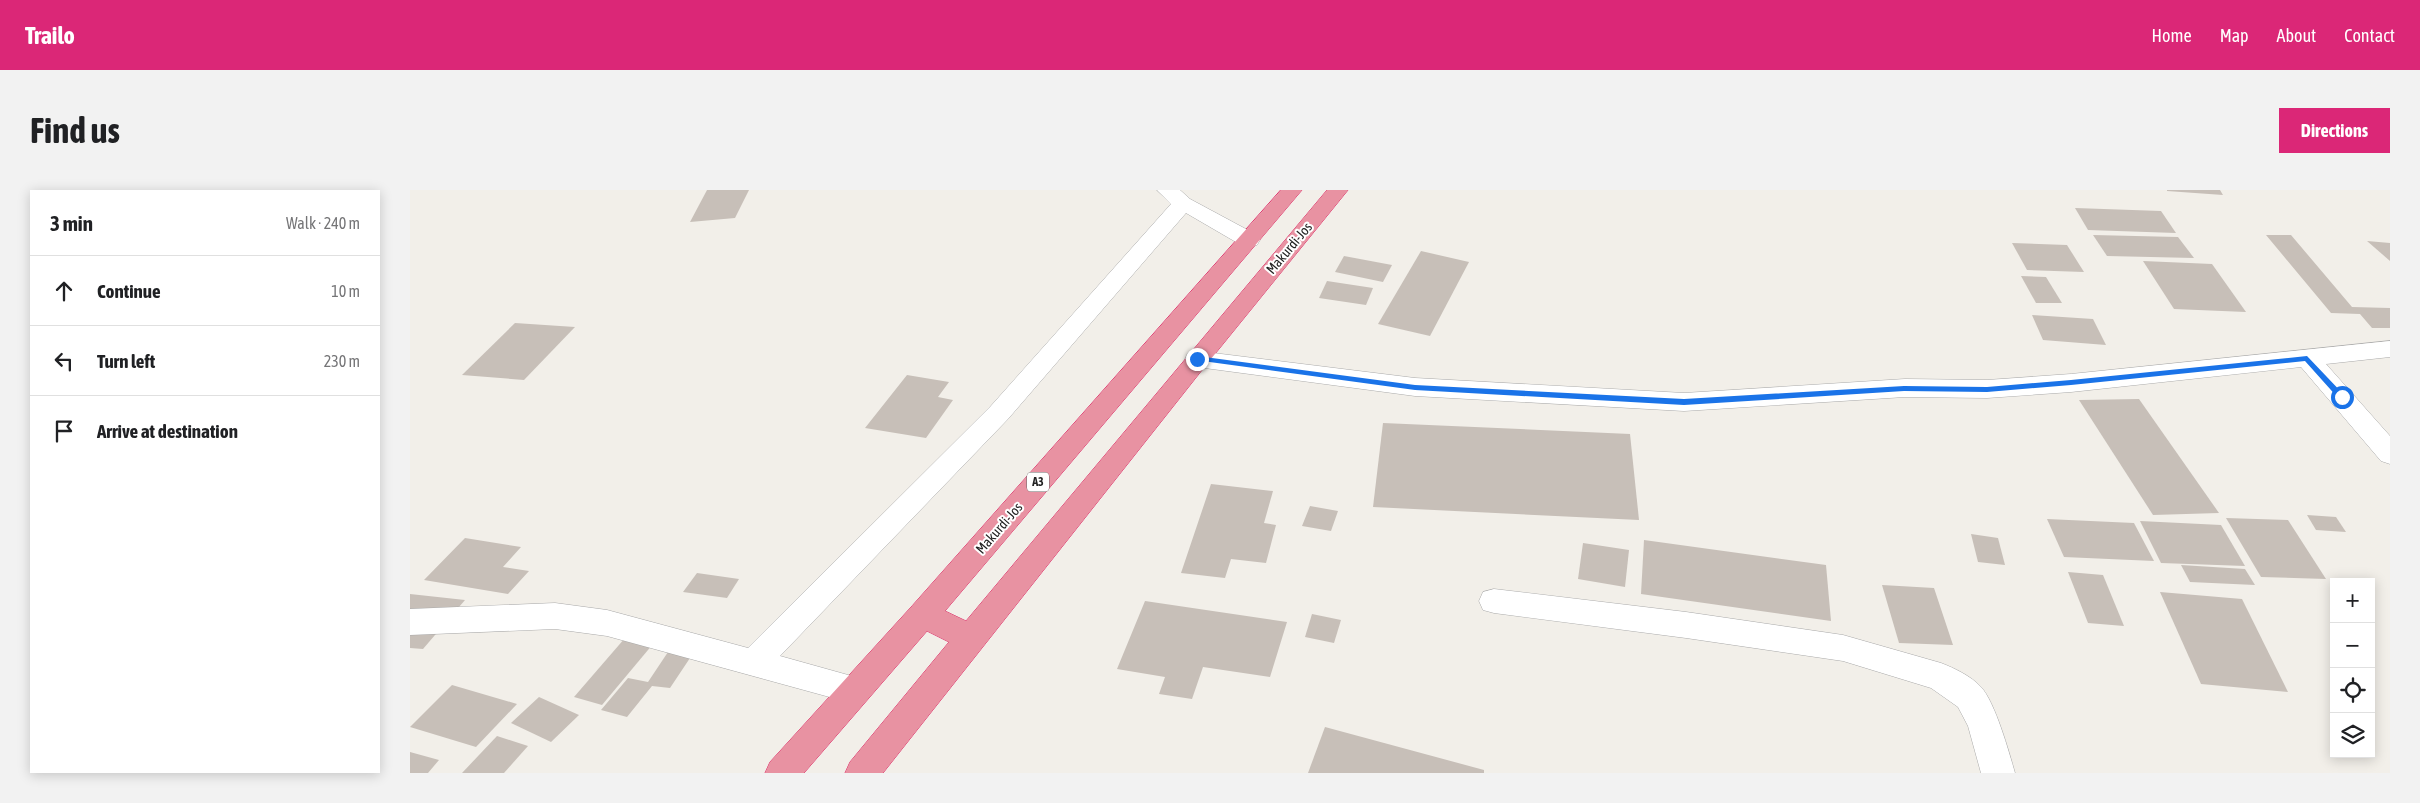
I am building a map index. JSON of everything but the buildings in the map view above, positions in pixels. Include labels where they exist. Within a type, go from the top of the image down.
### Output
[{"type":"highway","name":"Makurdi-Jos","points":[[782,773],[854,690],[923,615],[1292,190]]},
{"type":"highway","name":"Makurdi-Jos","points":[[862,773],[1197,359],[1338,190]]},
{"type":"highway","points":[[923,615],[971,638]]},
{"type":"street","points":[[753,663],[999,413],[1175,196],[1248,240]]},
{"type":"street","points":[[1197,359],[1415,387],[1684,402],[1904,388],[1997,388],[2390,349]]},
{"type":"street","points":[[2307,358],[2390,454]]},
{"type":"street","points":[[1494,601],[1686,625],[1843,648],[1941,677],[1970,697],[1984,726],[1998,773]]},
{"type":"street","points":[[410,622],[555,616],[607,623],[854,690]]},
{"type":"route","points":[[1197,359],[1415,387],[1684,402],[1904,388],[1987,389],[2071,383],[2307,358],[2342,397]]}]
